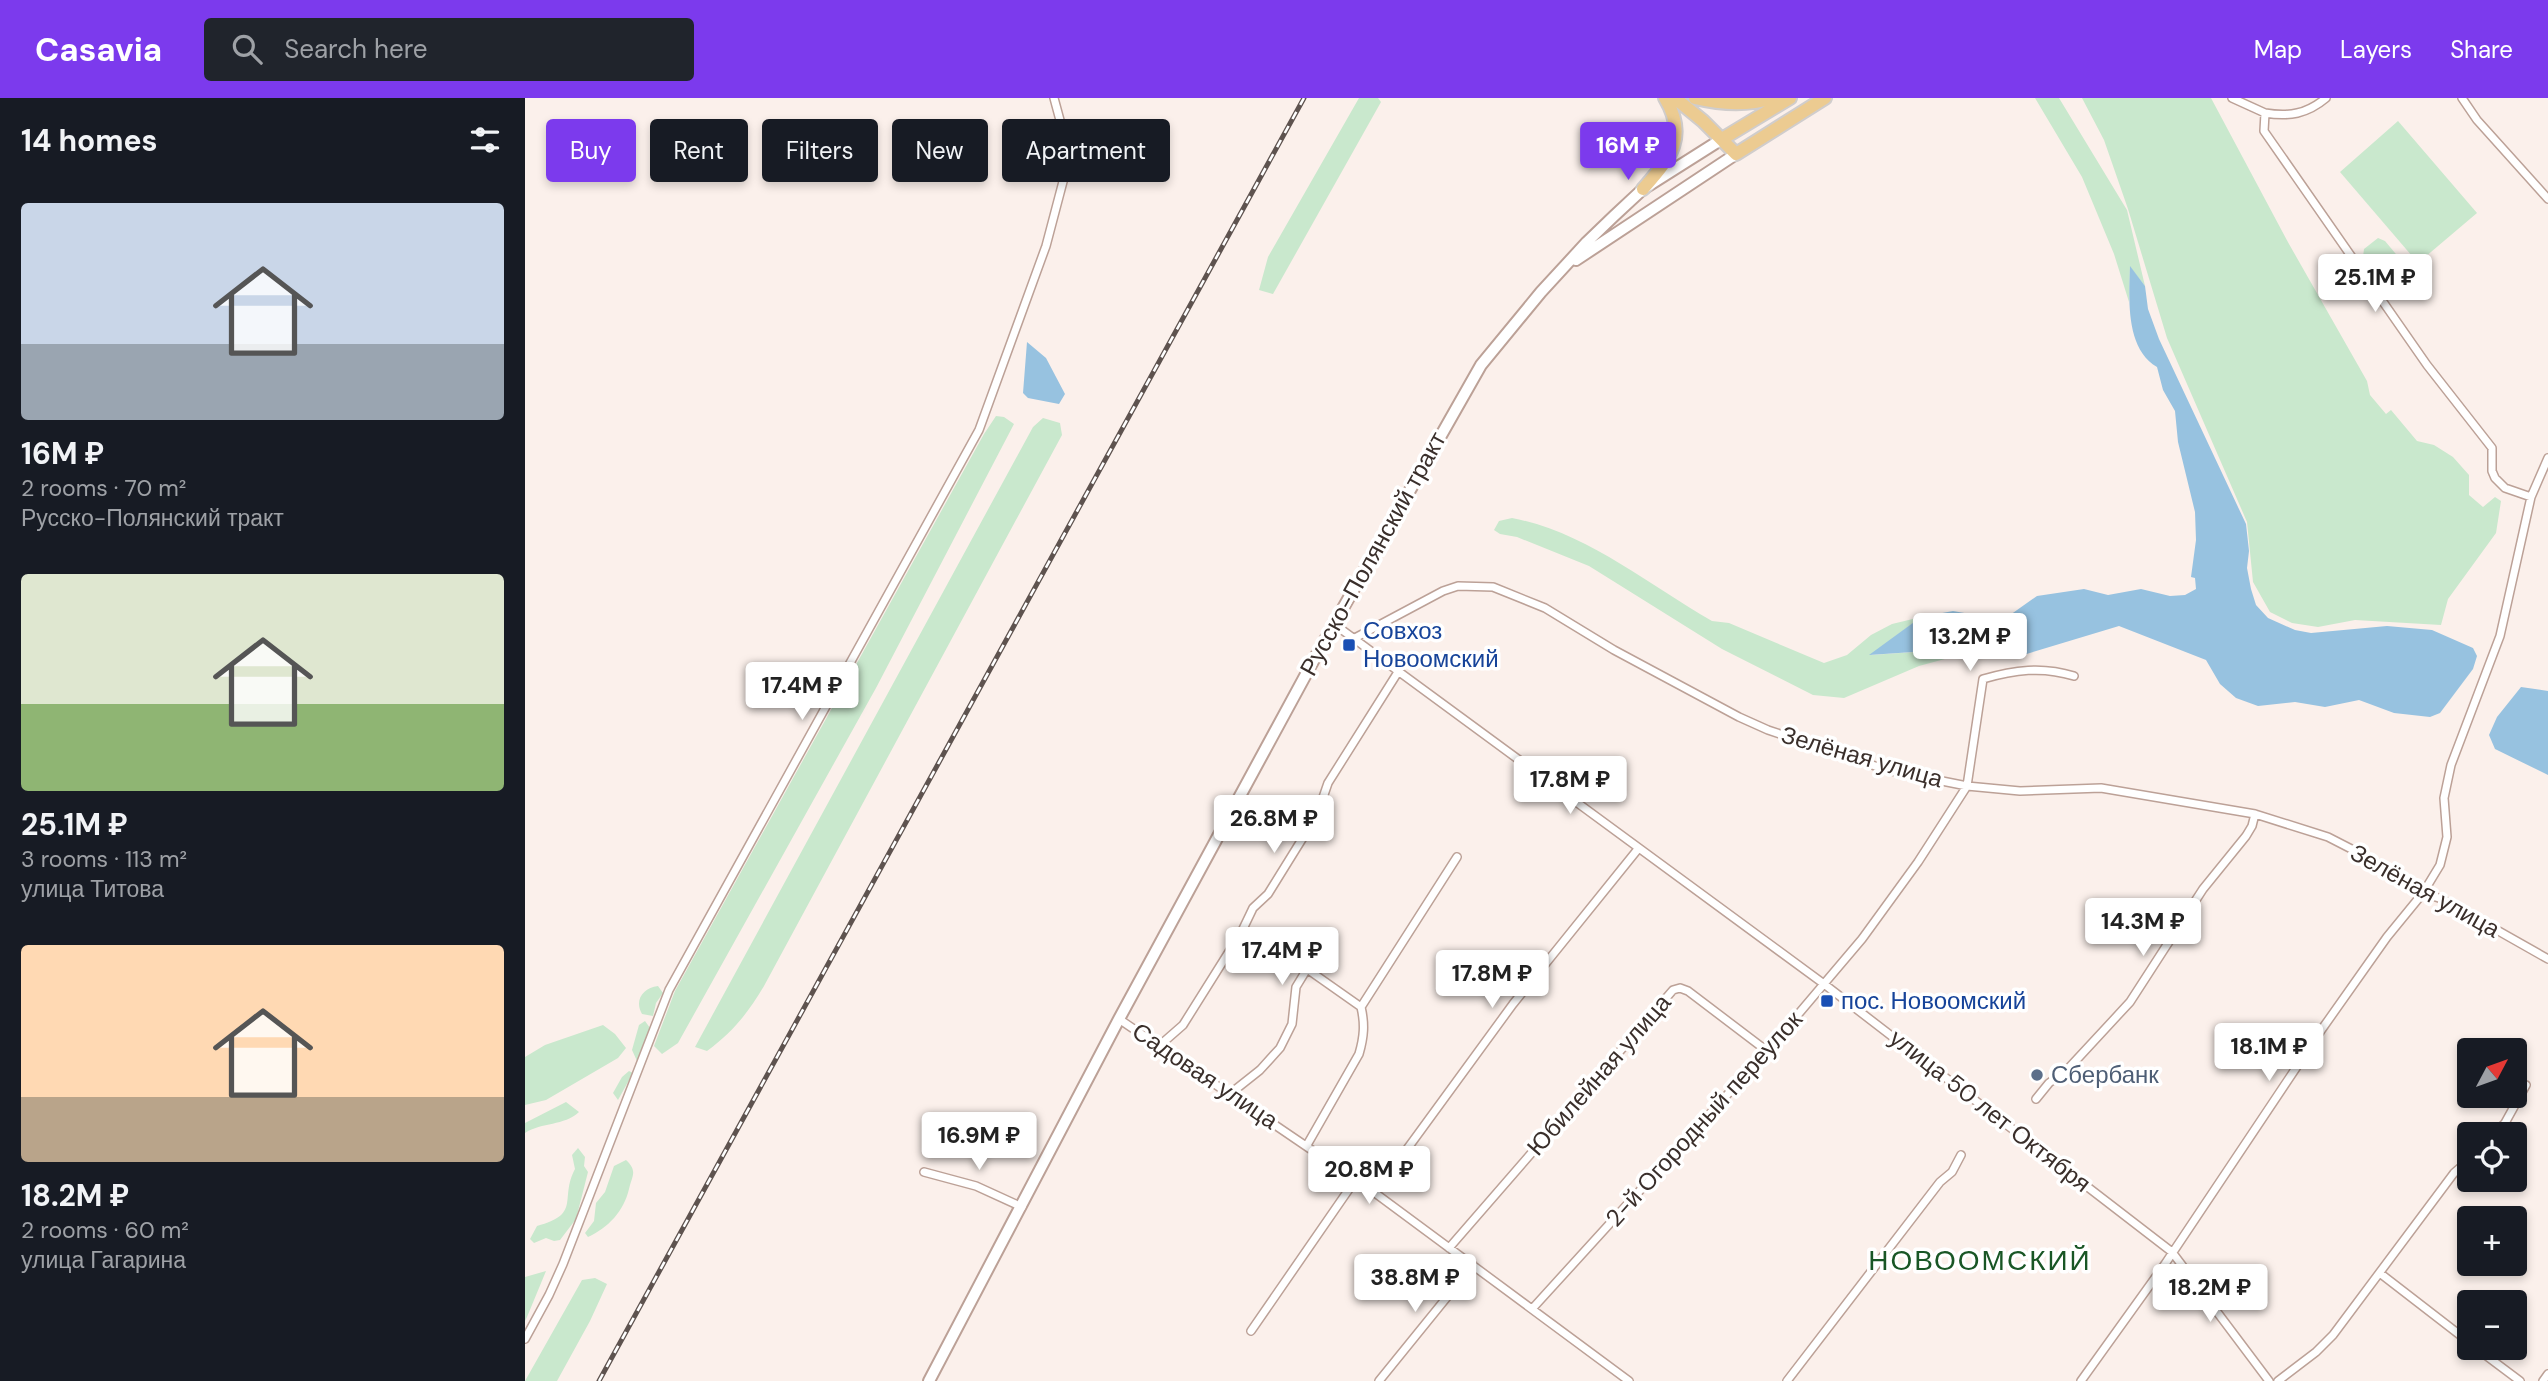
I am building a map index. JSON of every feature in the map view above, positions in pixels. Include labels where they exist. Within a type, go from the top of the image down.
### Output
[{"type":"main road","points":[[1643,190],[1673,150],[1675,121],[1665,98]]},
{"type":"main road","points":[[1675,98],[1736,154]]},
{"type":"main road","points":[[1695,98],[1751,103],[1772,98]]},
{"type":"main road","name":"Русско-Полянский тракт","points":[[929,1381],[1119,1018],[1334,624],[1481,365],[1514,322],[1587,242],[1643,190],[1790,98]]},
{"type":"main road","name":"Русско-Полянский тракт","points":[[1567,265],[1825,98]]},
{"type":"street","points":[[525,1339],[563,1264],[669,990],[979,430],[1046,246],[1065,174],[1064,135],[1054,98]]},
{"type":"street","points":[[2232,98],[2265,113],[2279,116],[2307,112],[2326,98]]},
{"type":"street","points":[[2462,98],[2477,120],[2548,199]]},
{"type":"street","points":[[2265,113],[2264,131],[2422,359],[2492,448],[2492,471],[2495,478],[2505,488],[2531,497]]},
{"type":"street","points":[[2081,1381],[2172,1252],[2322,1029],[2423,893],[2440,865],[2447,837],[2444,798],[2451,765],[2500,636],[2531,497],[2548,458]]},
{"type":"street","name":"Зелёная улица","points":[[1353,639],[1443,591],[1458,586],[1493,587],[1545,608],[1693,694],[1768,730],[1887,769],[1967,786],[2020,791],[2101,788],[2255,814],[2328,837],[2367,857],[2423,893],[2442,899],[2548,960]]},
{"type":"street","name":"улица 50 лет Октября","points":[[1334,624],[1824,984],[2172,1252],[2269,1381]]},
{"type":"street","points":[[1967,786],[1983,679],[2014,670],[2053,670],[2074,676]]},
{"type":"street","points":[[1159,1046],[1183,1025],[1242,931],[1247,918],[1268,894],[1317,815],[1328,783],[1398,672]]},
{"type":"street","name":"2-й Огородный переулок","points":[[1532,1309],[1767,1051],[1863,939],[1930,845],[1967,786]]},
{"type":"street","points":[[2036,1099],[2130,1002],[2203,890],[2246,836],[2255,814]]},
{"type":"street","points":[[1375,1193],[1513,1004],[1638,849]]},
{"type":"street","points":[[1307,1145],[1359,1054],[1364,1037],[1361,1007],[1457,857]]},
{"type":"street","points":[[1231,1093],[1280,1048],[1292,1024],[1296,987],[1307,969],[1361,1007]]},
{"type":"street","name":"Юбилейная улица","points":[[1449,1248],[1673,990],[1680,988],[1688,991],[1767,1051]]},
{"type":"street","name":"Садовая улица","points":[[1119,1018],[1356,1179],[1629,1381]]},
{"type":"street","points":[[1787,1381],[1940,1182],[1952,1172],[1961,1154]]},
{"type":"street","points":[[2278,1381],[2316,1352],[2333,1335],[2457,1170]]},
{"type":"street","points":[[924,1172],[976,1186],[1022,1207]]},
{"type":"street","points":[[1251,1331],[1356,1179]]},
{"type":"street","points":[[1380,1381],[1472,1265]]},
{"type":"street","points":[[2381,1274],[2457,1333]]},
{"type":"street","points":[[2492,1360],[2520,1381]]},
{"type":"street","points":[[2543,1381],[2548,1374]]},
{"type":"green space","points":[[1359,98],[1378,98],[1381,102],[1273,294],[1259,290],[1268,257]]},
{"type":"green space","points":[[2035,98],[2059,98],[2127,210],[2145,286],[2130,267],[2129,302],[2114,254],[2082,177]]},
{"type":"green space","points":[[2082,98],[2211,98],[2289,244],[2367,381],[2370,395],[2386,414],[2391,410],[2417,441],[2434,445],[2453,457],[2469,475],[2469,495],[2483,507],[2495,497],[2501,501],[2496,533],[2448,599],[2441,625],[2355,620],[2318,627],[2292,623],[2270,612],[2253,582],[2247,522],[2167,338],[2104,140]]},
{"type":"green space","points":[[2398,121],[2477,213],[2418,263],[2340,172]]},
{"type":"green space","points":[[2378,238],[2385,241],[2416,278],[2415,286],[2404,295],[2394,293],[2363,257],[2364,249]]},
{"type":"green space","points":[[996,416],[1004,417],[1014,424],[876,688],[678,1043],[662,1054],[654,1046],[675,991]]},
{"type":"green space","points":[[1043,418],[1060,423],[1062,435],[764,986],[746,1014],[725,1036],[707,1051],[695,1047],[1033,427]]},
{"type":"green space","points":[[1512,518],[1539,525],[1591,547],[1712,621],[1729,623],[1824,663],[1847,655],[1871,635],[1892,624],[1921,617],[1871,655],[1972,648],[1967,653],[1919,666],[1844,698],[1813,695],[1722,649],[1589,566],[1494,530],[1499,521]]},
{"type":"green space","points":[[658,986],[663,993],[656,1003],[653,1016],[642,1014],[639,1004],[641,996],[648,989]]},
{"type":"green space","points":[[645,1021],[650,1028],[637,1061],[632,1050],[639,1025]]},
{"type":"green space","points":[[603,1025],[615,1034],[626,1048],[618,1058],[546,1100],[525,1105],[525,1057],[545,1045]]},
{"type":"green space","points":[[629,1071],[633,1073],[618,1100],[613,1093],[622,1077]]},
{"type":"green space","points":[[566,1102],[579,1112],[567,1120],[525,1133],[525,1123]]},
{"type":"green space","points":[[578,1148],[585,1157],[584,1166],[588,1172],[576,1219],[560,1240],[546,1238],[534,1243],[530,1239],[537,1226],[551,1221],[565,1211],[575,1169],[572,1155]]},
{"type":"green space","points":[[626,1160],[632,1167],[633,1174],[627,1197],[608,1224],[588,1237],[585,1233],[594,1221],[596,1203],[605,1192],[614,1166]]},
{"type":"green space","points":[[546,1271],[527,1317],[525,1321],[525,1277]]},
{"type":"green space","points":[[595,1278],[607,1284],[557,1381],[525,1381],[582,1280]]},
{"type":"water","points":[[2130,266],[2145,286],[2148,309],[2159,339],[2246,524],[2249,551],[2247,568],[2256,605],[2268,618],[2295,630],[2311,633],[2387,626],[2432,630],[2473,648],[2477,656],[2473,669],[2440,713],[2430,717],[2394,713],[2359,700],[2325,707],[2295,702],[2258,706],[2236,698],[2220,684],[2206,660],[2119,626],[2020,656],[2005,656],[2000,651],[2010,615],[2037,596],[2084,589],[2108,595],[2141,589],[2170,596],[2185,595],[2196,589],[2195,578],[2191,577],[2196,540],[2195,512],[2178,442],[2175,411],[2163,390],[2157,367],[2139,348],[2134,335],[2130,307]]},
{"type":"water","points":[[1027,342],[1046,358],[1065,394],[1059,404],[1028,398],[1023,393]]},
{"type":"water","points":[[1953,611],[1970,614],[1981,626],[1980,639],[1972,648],[1869,655],[1921,617]]},
{"type":"water","points":[[2521,687],[2548,691],[2548,775],[2495,749],[2489,735],[2497,717]]},
{"type":"railway","points":[[599,1381],[1304,98]]},
{"type":"place","name":"Совхоз Новоомский","points":[[1349,645]]},
{"type":"place","name":"пос. Новоомский","points":[[1827,1001]]},
{"type":"place","name":"Сбербанк","points":[[2037,1075]]},
{"type":"district","name":"НОВООМСКИЙ","points":[[1980,1260]]}]
